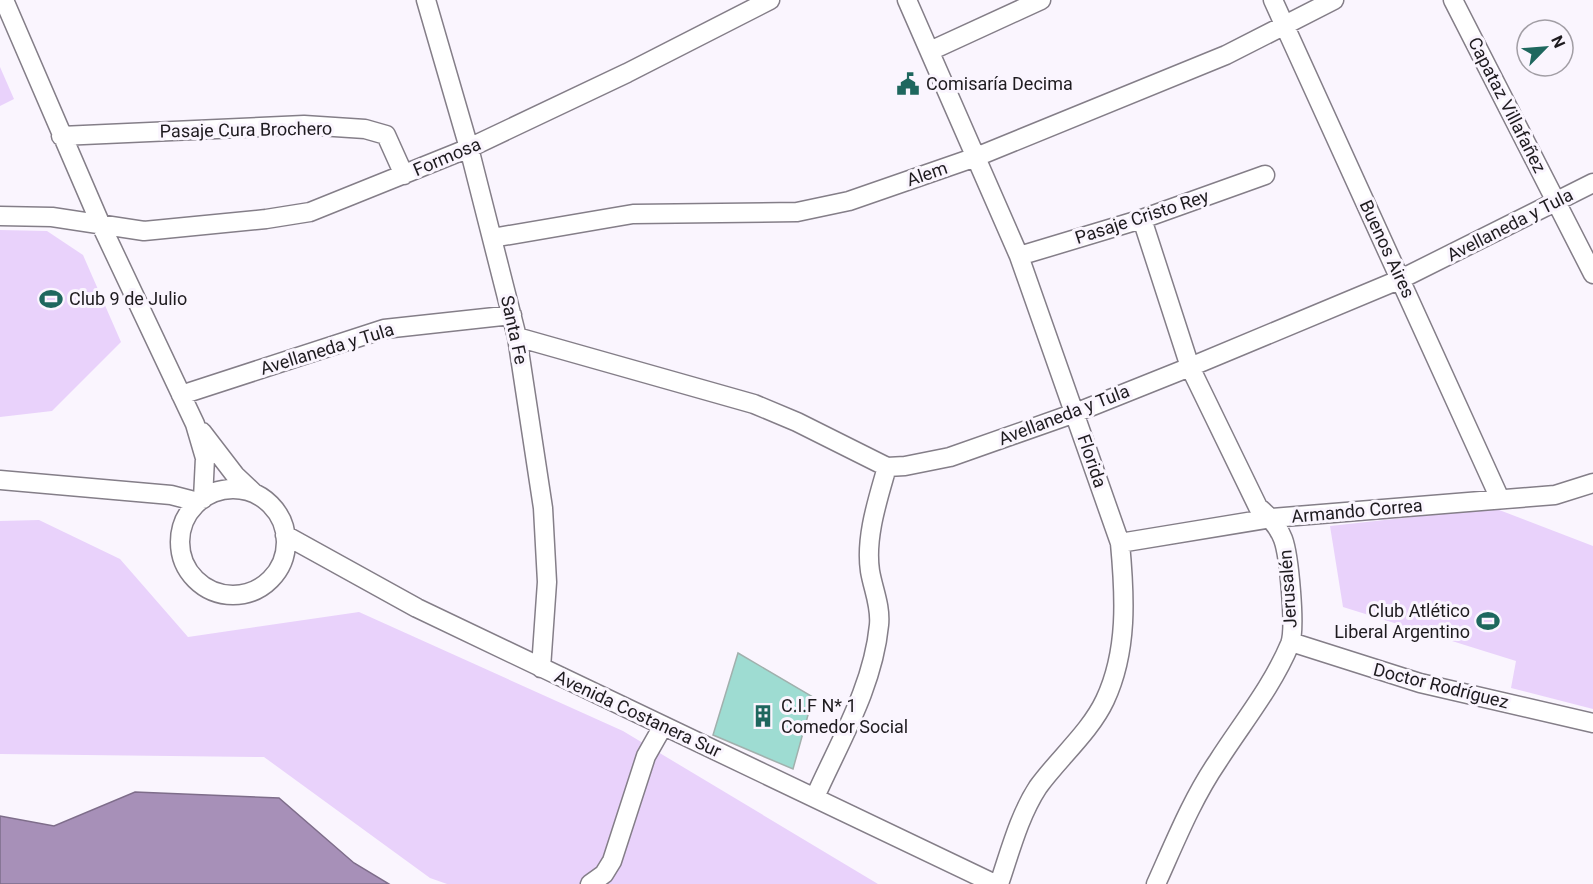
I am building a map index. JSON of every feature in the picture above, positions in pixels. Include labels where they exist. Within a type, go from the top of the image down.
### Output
[{"type":"street","name":"Santa Fe","points":[[426,0],[469,148],[517,337],[543,508],[547,582],[541,668]]},
{"type":"street","name":"Formosa","points":[[0,216],[52,217],[144,231],[299,214],[344,201],[469,148],[627,73],[770,0]]},
{"type":"street","name":"Florida","points":[[907,0],[1019,256],[1120,543],[1125,587],[1124,621],[1117,663],[1105,701],[1038,788],[1024,812],[997,884]]},
{"type":"street","points":[[930,51],[1041,0]]},
{"type":"street","name":"Buenos Aires","points":[[1273,0],[1500,499]]},
{"type":"street","name":"Alem","points":[[492,238],[633,213],[797,212],[849,201],[976,157],[1226,55],[1334,0]]},
{"type":"street","name":"Capataz Villafañez","points":[[1453,0],[1593,274]]},
{"type":"street","points":[[6,1],[61,136],[195,424],[205,458],[201,500]]},
{"type":"street","name":"Pasaje Cura Brochero","points":[[61,136],[304,125],[364,129],[386,135],[404,175]]},
{"type":"street","name":"Pasaje Cristo Rey","points":[[1019,256],[1142,219],[1265,175]]},
{"type":"street","name":"Avellaneda y Tula","points":[[887,467],[905,466],[950,457],[1190,367],[1401,279],[1593,183]]},
{"type":"street","name":"Jerusalén","points":[[1142,219],[1190,367],[1258,507],[1272,518],[1284,540],[1293,620],[1291,642],[1254,711],[1217,762],[1156,884]]},
{"type":"street","name":"Avellaneda y Tula","points":[[181,395],[384,329],[513,315]]},
{"type":"street","points":[[517,337],[754,404],[797,422],[887,467],[873,521],[870,570],[877,595],[879,622],[874,661],[864,690],[815,797]]},
{"type":"street","points":[[195,424],[224,462],[276,511],[285,535],[284,556],[274,576],[266,583],[257,589],[236,595],[215,592],[196,580],[189,572],[181,552],[182,530],[190,510],[201,500],[226,489],[256,494]]},
{"type":"street","points":[[0,480],[171,495],[201,500]]},
{"type":"street","name":"Armando Correa","points":[[1120,543],[1272,518],[1556,495],[1593,483]]},
{"type":"street","name":"Avenida Costanera Sur","points":[[285,535],[417,608],[997,884]]},
{"type":"street","name":"Doctor Rodríguez","points":[[1291,642],[1420,683],[1593,723]]},
{"type":"street","points":[[590,884],[604,874],[612,861],[646,756],[663,726]]},
{"type":"shaded area","points":[[0,67],[14,99],[0,106]]},
{"type":"shaded area","name":"Club 9 de Julio","points":[[0,230],[47,231],[83,255],[121,342],[52,411],[0,417]]},
{"type":"shaded area","name":"Club Atlético Liberal Argentino","points":[[1494,508],[1593,546],[1593,709],[1511,688],[1516,661],[1343,607],[1330,526]]},
{"type":"shaded area","points":[[39,520],[120,559],[188,637],[359,612],[623,731],[878,884],[447,884],[430,878],[264,757],[0,754],[0,521]]},
{"type":"shaded area","points":[[135,792],[279,798],[354,863],[389,884],[0,884],[0,816],[54,826]]},
{"type":"building","name":"C.I.F N* 1 Comedor Social","points":[[738,653],[813,697],[793,769],[713,735]]},
{"type":"place","name":"Comisaría Decima","points":[[908,84]]},
{"type":"place","name":"Club 9 de Julio","points":[[51,299]]},
{"type":"place","name":"Club Atlético Liberal Argentino","points":[[1488,621]]},
{"type":"place","name":"C.I.F N* 1 Comedor Social","points":[[763,716]]}]
